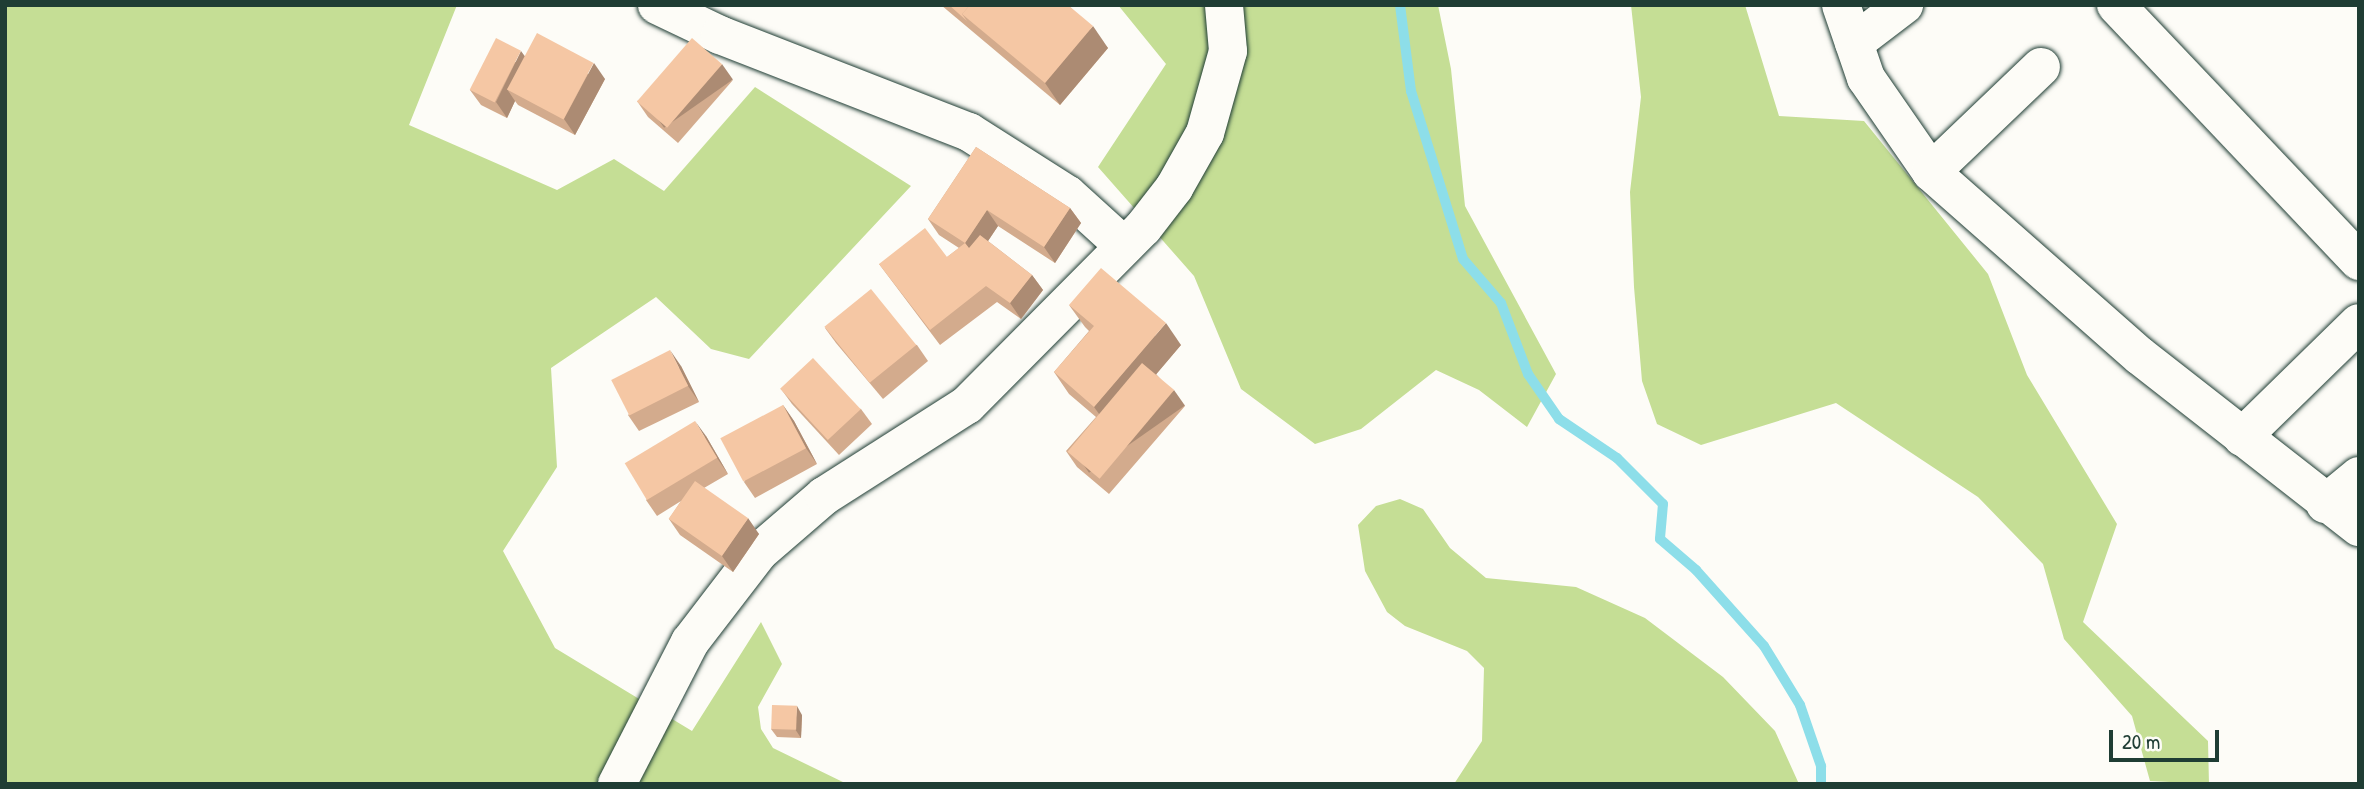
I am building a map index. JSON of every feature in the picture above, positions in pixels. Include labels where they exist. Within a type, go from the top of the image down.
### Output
[{"type":"street","points":[[657,5],[720,35],[969,132],[1068,195],[1124,246]]},
{"type":"street","points":[[617,784],[690,642],[759,552],[824,496],[967,405],[1124,246],[1174,188],[1205,133],[1228,51],[1224,5]]},
{"type":"street","points":[[1841,5],[1873,88],[1931,172],[2140,356],[2325,504],[2359,527]]},
{"type":"street","points":[[1854,43],[1904,5]]},
{"type":"street","points":[[2116,5],[2359,261]]},
{"type":"street","points":[[1931,172],[2041,67]]},
{"type":"street","points":[[2242,437],[2359,323]]},
{"type":"street","points":[[2325,504],[2359,476]]},
{"type":"green space","points":[[5,5],[457,5],[409,125],[557,190],[614,159],[664,191],[755,87],[911,186],[749,359],[711,349],[656,297],[551,368],[557,467],[503,551],[555,648],[692,731],[761,622],[782,664],[758,707],[761,729],[773,748],[847,784],[5,784]]},
{"type":"green space","points":[[1118,5],[1438,5],[1451,69],[1465,206],[1556,374],[1527,427],[1479,390],[1436,370],[1361,429],[1315,444],[1241,389],[1194,276],[1098,167],[1166,64]]},
{"type":"green space","points":[[1631,5],[1745,5],[1779,116],[1864,121],[1988,274],[2027,375],[2117,524],[2083,622],[2208,741],[2209,784],[2150,781],[2132,716],[2064,639],[2043,564],[1978,497],[1836,403],[1701,445],[1657,424],[1642,381],[1634,287],[1630,192],[1641,97]]},
{"type":"green space","points":[[1400,499],[1423,509],[1450,548],[1486,578],[1576,587],[1645,618],[1723,677],[1775,731],[1799,784],[1454,784],[1482,741],[1484,668],[1467,651],[1405,626],[1387,612],[1365,571],[1358,525],[1376,506]]},
{"type":"building","points":[[949,5],[970,5],[962,14],[967,21]]},
{"type":"building","points":[[970,5],[1068,5],[1093,26],[1045,83],[962,14]]},
{"type":"building","points":[[537,33],[594,63],[563,120],[507,90]]},
{"type":"building","points":[[496,38],[521,51],[495,102],[470,90]]},
{"type":"building","points":[[692,38],[722,64],[667,128],[637,101]]},
{"type":"building","points":[[976,147],[1070,208],[1044,247],[987,210],[965,243],[928,219]]},
{"type":"building","points":[[925,228],[947,257],[965,243],[969,248],[980,235],[1032,275],[1010,303],[986,286],[930,330],[879,264]]},
{"type":"building","points":[[1101,268],[1166,323],[1094,407],[1054,372],[1094,326],[1069,305]]},
{"type":"building","points":[[871,289],[916,345],[870,383],[824,327]]},
{"type":"building","points":[[670,350],[688,386],[629,416],[611,380]]},
{"type":"building","points":[[813,358],[861,409],[828,440],[780,389]]},
{"type":"building","points":[[1142,363],[1174,390],[1100,479],[1067,452]]},
{"type":"building","points":[[783,405],[806,448],[743,482],[720,438]]},
{"type":"building","points":[[695,421],[717,458],[647,500],[625,463]]},
{"type":"building","points":[[695,481],[748,518],[722,556],[669,519]]},
{"type":"building","points":[[772,705],[797,706],[796,730],[771,729]]},
{"type":"waterway","points":[[1400,5],[1411,91],[1463,259],[1501,303],[1528,374],[1559,419],[1617,458],[1663,504],[1660,539],[1696,570],[1764,646],[1800,705],[1821,766],[1821,784]]}]
